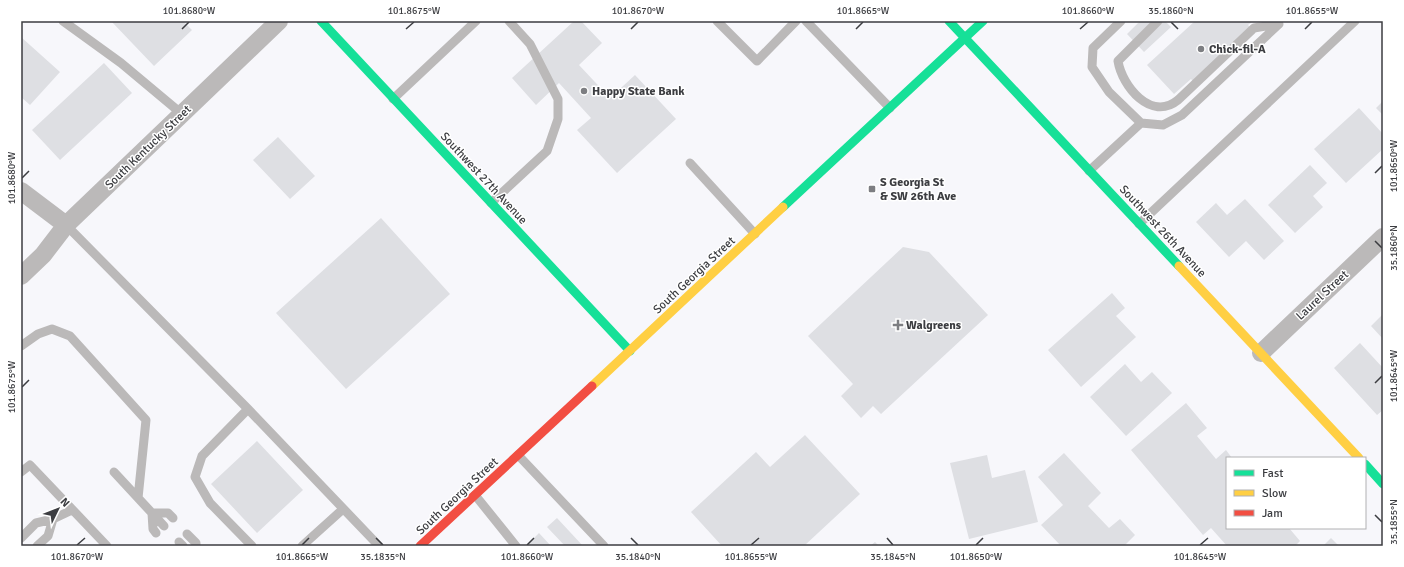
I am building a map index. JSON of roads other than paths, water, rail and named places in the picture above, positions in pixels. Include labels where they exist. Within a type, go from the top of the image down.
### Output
[{"type":"main road","name":"Southwest 27th Avenue","points":[[321,21],[630,351]]},
{"type":"main road","name":"Southwest 26th Avenue","points":[[949,21],[1358,457]]},
{"type":"main road","name":"South Georgia Street","points":[[430,543],[475,496],[518,455],[984,21]]},
{"type":"main road","points":[[1366,465],[1381,478]]},
{"type":"street","name":"South Kentucky Street","points":[[21,276],[43,255],[66,225],[279,21]]},
{"type":"street","points":[[21,191],[66,225]]},
{"type":"street","name":"Laurel Street","points":[[1260,353],[1383,237]]},
{"type":"lane","points":[[63,21],[121,63],[182,114]]},
{"type":"lane","points":[[393,99],[476,21]]},
{"type":"lane","points":[[491,203],[547,151],[558,119],[558,99],[530,44],[509,21]]},
{"type":"lane","points":[[717,21],[757,61],[796,21]]},
{"type":"lane","points":[[806,21],[890,108]]},
{"type":"lane","points":[[1121,21],[1093,48],[1092,67],[1109,92],[1141,123],[1163,125],[1182,115],[1280,23]]},
{"type":"lane","points":[[1158,21],[1118,60],[1120,71],[1130,87],[1144,102],[1157,108],[1170,106],[1178,100],[1254,28],[1280,23]]},
{"type":"lane","points":[[1139,224],[1355,21]]},
{"type":"lane","points":[[1089,171],[1141,123]]},
{"type":"lane","points":[[690,163],[755,234]]},
{"type":"lane","points":[[66,225],[248,409],[342,510],[379,546]]},
{"type":"lane","points":[[21,346],[38,334],[52,329],[70,336],[146,420],[138,498]]},
{"type":"lane","points":[[248,409],[202,456],[195,477],[210,503],[252,546]]},
{"type":"lane","points":[[518,455],[604,546]]},
{"type":"lane","points":[[21,472],[30,465],[107,546]]},
{"type":"lane","points":[[114,472],[164,526]]},
{"type":"lane","points":[[475,496],[516,546]]},
{"type":"lane","points":[[21,538],[36,523],[72,510]]},
{"type":"lane","points":[[302,546],[342,510]]},
{"type":"lane","points":[[152,512],[168,513],[173,518]]},
{"type":"lane","points":[[152,512],[153,529],[156,533]]},
{"type":"lane","points":[[38,546],[48,536],[53,518]]},
{"type":"lane","points":[[187,534],[196,543],[196,546]]},
{"type":"place","name":"Chick-fil-A","points":[[1201,49]]},
{"type":"place","name":"Happy State Bank","points":[[584,91]]},
{"type":"place","name":"S Georgia St & SW 26th Ave","points":[[872,189]]},
{"type":"place","name":"Walgreens","points":[[898,325]]}]
